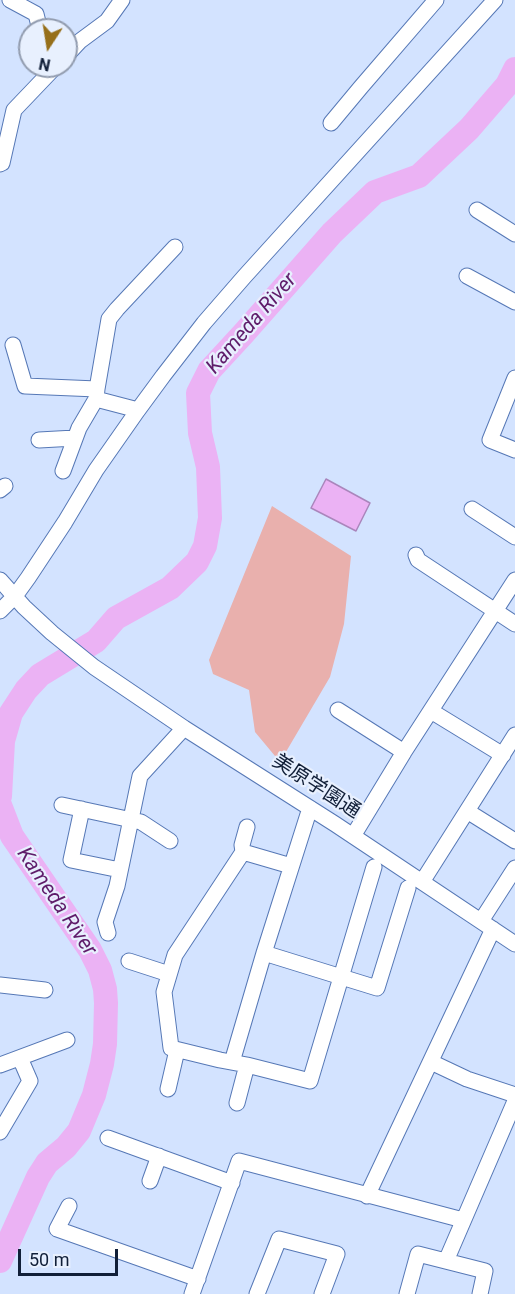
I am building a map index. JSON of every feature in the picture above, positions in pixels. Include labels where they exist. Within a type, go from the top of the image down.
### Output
[{"type":"street","points":[[10,0],[36,14],[37,18]]},
{"type":"street","points":[[332,123],[360,87],[436,0]]},
{"type":"street","points":[[0,611],[15,596],[65,522],[96,470],[138,410],[204,323],[495,0]]},
{"type":"street","points":[[78,43],[107,21],[120,1]]},
{"type":"street","points":[[0,165],[14,110],[43,78]]},
{"type":"street","points":[[477,210],[515,234]]},
{"type":"street","points":[[63,471],[79,428],[96,394],[109,319],[175,247]]},
{"type":"street","points":[[468,276],[515,302]]},
{"type":"street","points":[[13,345],[26,386],[96,394],[138,410]]},
{"type":"street","points":[[515,378],[490,440],[515,450]]},
{"type":"street","points":[[39,440],[75,438]]},
{"type":"street","points":[[472,509],[515,537]]},
{"type":"street","points":[[416,555],[418,560],[515,624]]},
{"type":"street","name":"美原学園通","points":[[0,580],[52,633],[94,667],[184,728],[353,836],[415,885],[487,925],[515,944]]},
{"type":"street","points":[[353,836],[404,752],[515,580]]},
{"type":"street","points":[[338,711],[404,752]]},
{"type":"street","points":[[431,711],[503,755]]},
{"type":"street","points":[[108,933],[105,921],[117,886],[140,776],[184,728]]},
{"type":"street","points":[[264,953],[377,988],[415,885],[467,811],[515,735]]},
{"type":"street","points":[[62,805],[141,822],[170,841]]},
{"type":"street","points":[[232,1062],[310,808]]},
{"type":"street","points":[[82,809],[71,860],[120,870]]},
{"type":"street","points":[[467,811],[515,841]]},
{"type":"street","points":[[247,827],[242,845],[243,852],[175,955],[169,974],[164,992],[171,1048],[177,1050],[310,1081],[374,867]]},
{"type":"street","points":[[243,852],[291,866]]},
{"type":"street","points":[[368,1196],[431,1062],[487,925],[515,868]]},
{"type":"street","points":[[129,961],[169,974]]},
{"type":"street","points":[[0,985],[45,990]]},
{"type":"street","points":[[0,1065],[67,1040]]},
{"type":"street","points":[[168,1089],[177,1050]]},
{"type":"street","points":[[0,1132],[30,1082],[20,1058]]},
{"type":"street","points":[[431,1062],[467,1079],[515,1095]]},
{"type":"street","points":[[237,1103],[247,1065]]},
{"type":"street","points":[[446,1261],[515,1101]]},
{"type":"street","points":[[108,1138],[232,1183]]},
{"type":"street","points":[[150,1181],[159,1156]]},
{"type":"street","points":[[192,1294],[239,1161],[463,1220]]},
{"type":"street","points":[[69,1206],[57,1229],[198,1279]]},
{"type":"street","points":[[257,1294],[279,1239],[337,1254],[322,1294]]},
{"type":"street","points":[[407,1294],[418,1254],[485,1271],[480,1294]]},
{"type":"shaded area","points":[[326,479],[370,503],[356,531],[311,508]]},
{"type":"shaded area","points":[[272,506],[351,556],[344,624],[330,677],[280,762],[255,732],[249,690],[213,674],[209,660]]},
{"type":"waterway","name":"Kameda River","points":[[0,796],[3,741],[11,713],[26,690],[40,675],[96,641],[116,618],[170,588],[197,562],[205,546],[210,518],[208,467],[200,433],[198,393],[209,371],[332,233],[375,192],[419,176],[469,129],[507,85],[515,69]]},
{"type":"waterway","name":"Kameda River","points":[[0,805],[12,836],[90,950],[100,970],[106,1003],[105,1044],[94,1095],[79,1131],[66,1147],[47,1163],[38,1177],[0,1261]]}]
